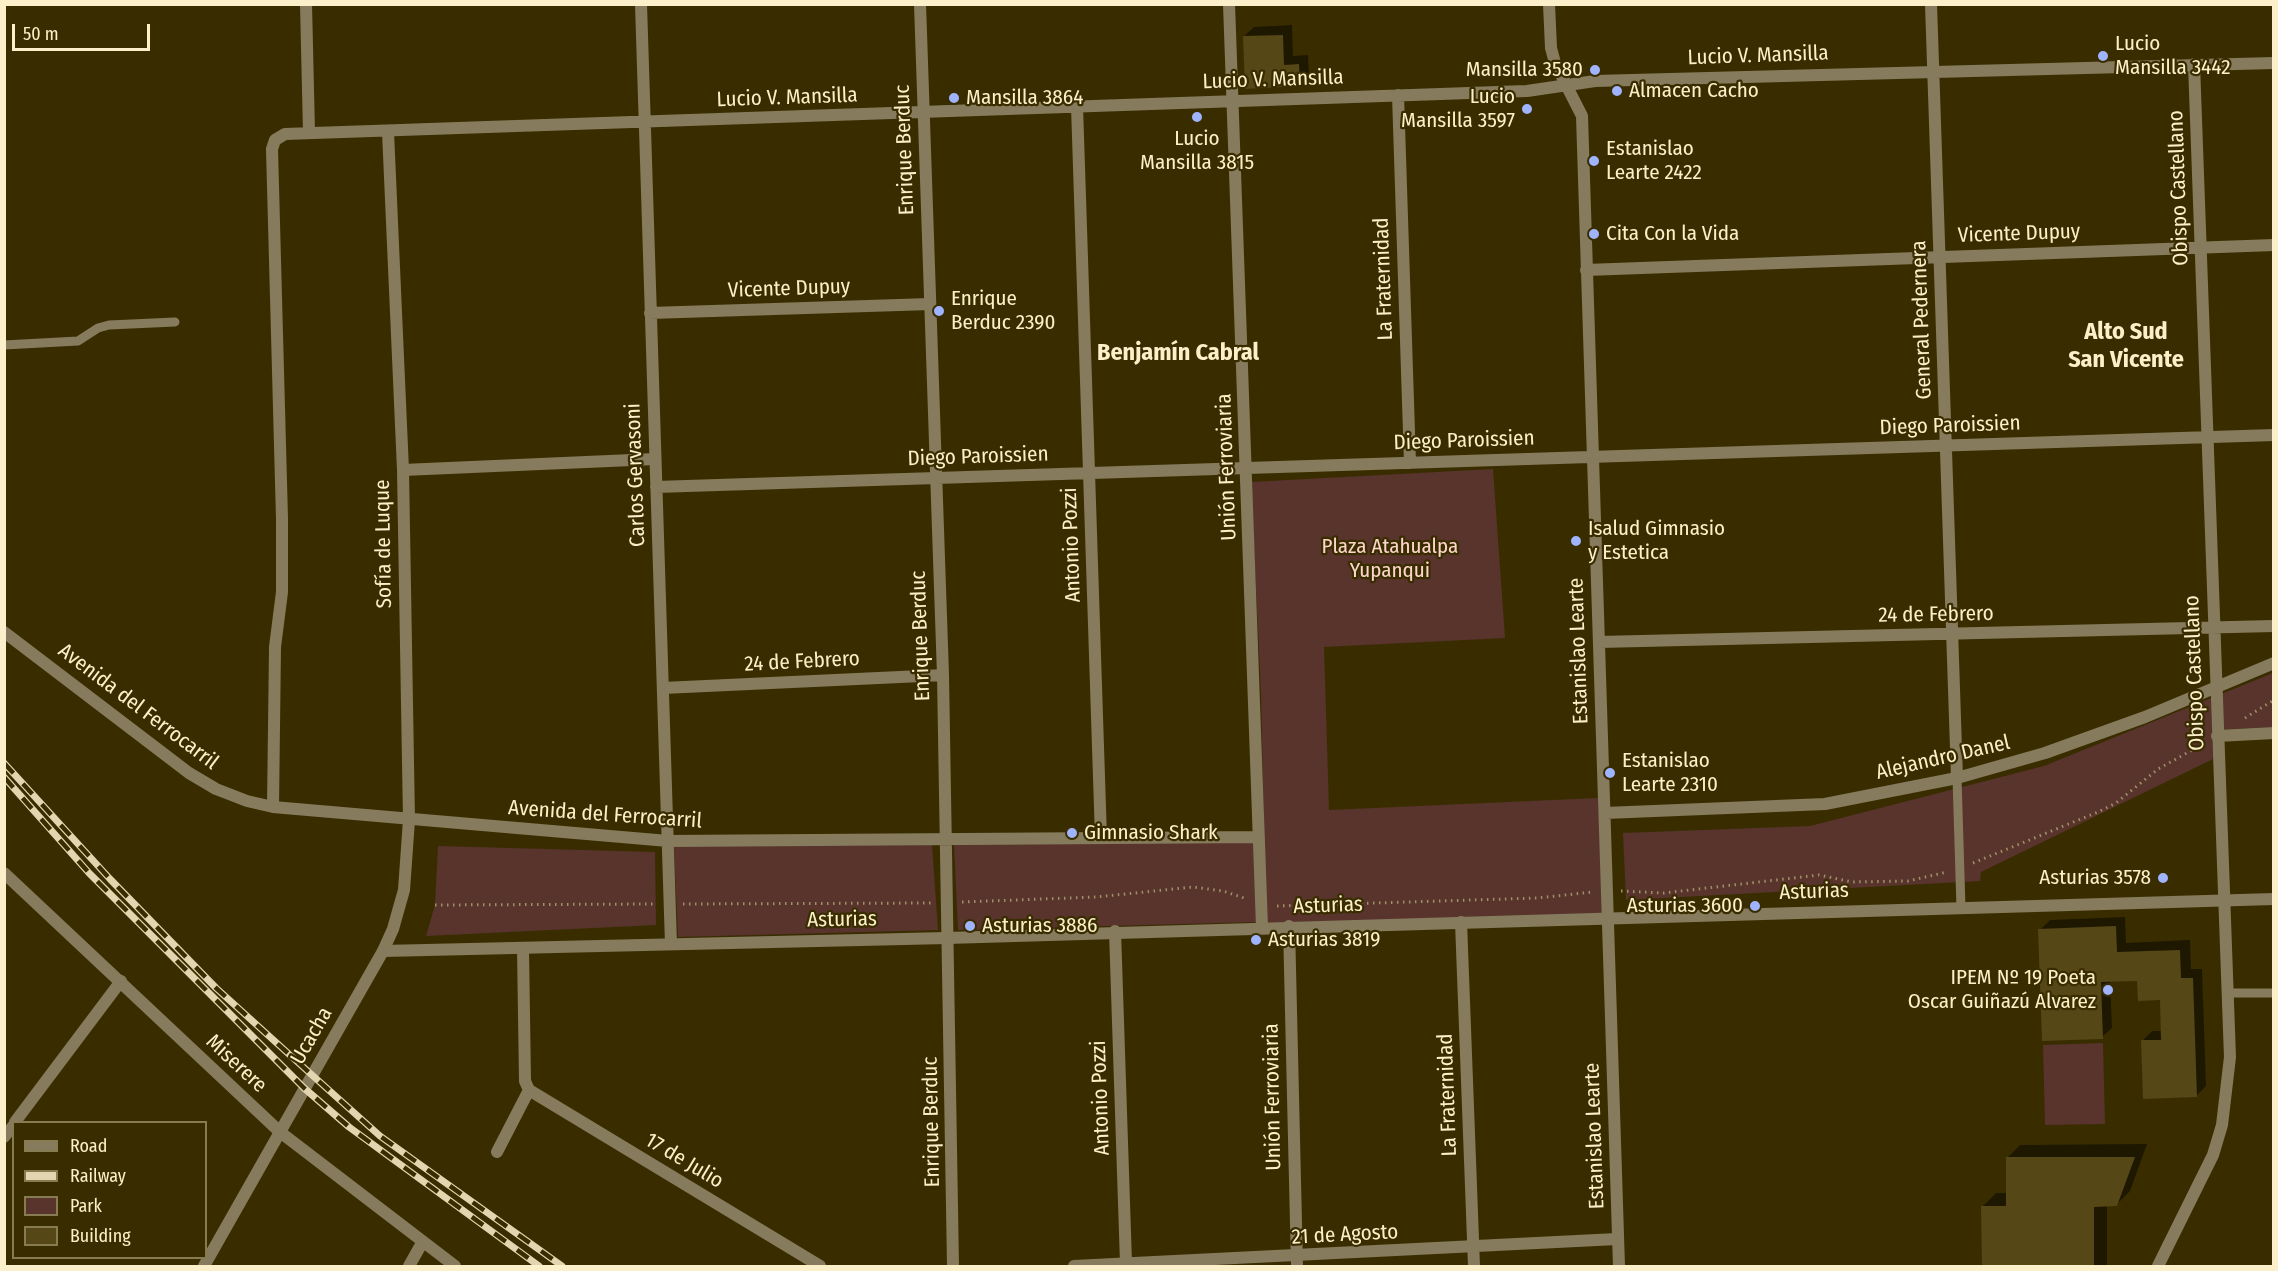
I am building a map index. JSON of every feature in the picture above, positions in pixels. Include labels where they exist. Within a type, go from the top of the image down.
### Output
[{"type":"street","points":[[306,4],[309,132]]},
{"type":"street","name":"Carlos Gervasoni","points":[[640,4],[671,944]]},
{"type":"street","name":"Enrique Berduc","points":[[920,4],[942,675],[955,1257],[953,1266]]},
{"type":"street","name":"Unión Ferroviaria","points":[[1229,4],[1262,927]]},
{"type":"street","name":"Estanislao Learte","points":[[1549,4],[1551,48],[1582,116],[1618,1266]]},
{"type":"street","name":"General Pedernera","points":[[1931,4],[1957,778]]},
{"type":"street","name":"Lucio V. Mansilla","points":[[273,807],[275,647],[282,571],[272,149],[275,140],[285,134],[1527,91],[1595,81],[1933,70],[2274,63]]},
{"type":"street","name":"Obispo Castellano","points":[[2158,1266],[2213,1155],[2222,1125],[2230,1057],[2194,64]]},
{"type":"street","name":"La Fraternidad","points":[[1398,95],[1410,463]]},
{"type":"street","name":"Antonio Pozzi","points":[[1077,106],[1101,838]]},
{"type":"street","name":"Sofía de Luque","points":[[383,951],[393,929],[404,890],[409,820],[403,470],[388,132]]},
{"type":"street","name":"Vicente Dupuy","points":[[1586,270],[2274,245]]},
{"type":"street","name":"Vicente Dupuy","points":[[650,313],[930,304]]},
{"type":"street","name":"Diego Paroissien","points":[[656,487],[2274,435]]},
{"type":"street","points":[[403,470],[655,459]]},
{"type":"street","name":"24 de Febrero","points":[[1599,642],[2274,626]]},
{"type":"street","name":"Avenida del Ferrocarril","points":[[4,632],[189,773],[236,797],[273,807],[668,841],[1259,837]]},
{"type":"street","name":"Alejandro Danel","points":[[1605,813],[1825,804],[1957,778],[2045,753],[2145,717],[2274,663]]},
{"type":"street","name":"24 de Febrero","points":[[663,688],[942,675]]},
{"type":"street","points":[[2217,736],[2274,733]]},
{"type":"street","name":"Miserere","points":[[4,873],[280,1132],[422,1243],[455,1266]]},
{"type":"street","name":"Asturias","points":[[383,951],[948,938],[1115,931],[2274,899]]},
{"type":"street","name":"La Fraternidad","points":[[1461,922],[1474,1266]]},
{"type":"street","name":"Unión Ferroviaria","points":[[1289,926],[1297,1262]]},
{"type":"street","name":"Antonio Pozzi","points":[[1115,931],[1126,1263]]},
{"type":"street","points":[[497,1152],[529,1090],[525,1081],[523,949]]},
{"type":"street","name":"Ucacha","points":[[204,1266],[383,951]]},
{"type":"street","points":[[16,1121],[121,981]]},
{"type":"street","name":"17 de Julio","points":[[529,1090],[820,1266]]},
{"type":"street","name":"21 de Agosto","points":[[1074,1266],[1126,1263],[1297,1262],[1473,1247],[1617,1239]]},
{"type":"street","points":[[409,1266],[422,1243]]},
{"type":"lane","points":[[4,345],[78,341],[98,328],[109,325],[175,322]]},
{"type":"lane","points":[[1957,778],[1961,908]]},
{"type":"lane","points":[[2227,993],[2274,993]]},
{"type":"path","points":[[435,905],[946,903],[1096,897],[1193,887],[1223,891],[1262,904],[1282,907],[1537,898],[1607,890],[1664,893],[1820,875],[1852,882],[1908,881],[1959,869],[2098,812],[2116,803],[2158,769],[2217,736],[2274,700]]},
{"type":"green space","name":"Plaza Atahualpa Yupanqui","points":[[1493,469],[1505,638],[1324,647],[1329,810],[1598,798],[1603,914],[1266,924],[1261,694],[1251,482]]},
{"type":"green space","points":[[2273,673],[2273,727],[2212,730],[2213,759],[1981,872],[1980,881],[1626,900],[1623,833],[1810,826],[2044,766]]},
{"type":"green space","points":[[1255,841],[1257,922],[958,930],[954,844]]},
{"type":"green space","points":[[932,845],[938,930],[678,937],[674,846]]},
{"type":"green space","points":[[438,846],[655,852],[656,925],[426,936],[435,905]]},
{"type":"green space","points":[[2103,1043],[2105,1124],[2045,1125],[2043,1045]]},
{"type":"building","points":[[1283,35],[1284,65],[1299,64],[1300,86],[1245,89],[1243,36]]},
{"type":"building","points":[[2116,926],[2117,952],[2180,950],[2181,978],[2193,978],[2197,1097],[2143,1099],[2141,1040],[2161,1040],[2160,1000],[2138,1001],[2137,981],[2101,982],[2103,1039],[2042,1041],[2038,929]]},
{"type":"building","points":[[2006,1157],[2135,1157],[2117,1206],[2094,1207],[2094,1266],[1982,1266],[1981,1206],[2006,1206]]},
{"type":"railway","points":[[4,763],[110,879],[216,988],[312,1075],[380,1136],[562,1266]]},
{"type":"railway","points":[[4,777],[89,873],[304,1088],[349,1127],[539,1266]]},
{"type":"place","name":"Lucio Mansilla 3442","points":[[2103,56]]},
{"type":"place","name":"Mansilla 3580","points":[[1595,70]]},
{"type":"place","name":"Almacen Cacho","points":[[1617,91]]},
{"type":"place","name":"Mansilla 3864","points":[[954,98]]},
{"type":"place","name":"Lucio Mansilla 3597","points":[[1527,109]]},
{"type":"place","name":"Lucio Mansilla 3815","points":[[1197,117]]},
{"type":"place","name":"Estanislao Learte 2422","points":[[1594,161]]},
{"type":"place","name":"Cita Con la Vida","points":[[1594,234]]},
{"type":"place","name":"Enrique Berduc 2390","points":[[939,311]]},
{"type":"place","name":"Isalud Gimnasio y Estetica","points":[[1576,541]]},
{"type":"place","name":"Estanislao Learte 2310","points":[[1610,773]]},
{"type":"place","name":"Gimnasio Shark","points":[[1072,833]]},
{"type":"place","name":"Asturias 3578","points":[[2163,878]]},
{"type":"place","name":"Asturias 3600","points":[[1755,906]]},
{"type":"place","name":"Asturias 3886","points":[[970,926]]},
{"type":"place","name":"Asturias 3819","points":[[1256,940]]},
{"type":"place","name":"IPEM Nº 19 Poeta Oscar Guiñazú Alvarez","points":[[2108,990]]},
{"type":"district","name":"Alto Sud San Vicente","points":[[2126,346]]},
{"type":"district","name":"Benjamín Cabral","points":[[1178,353]]}]
